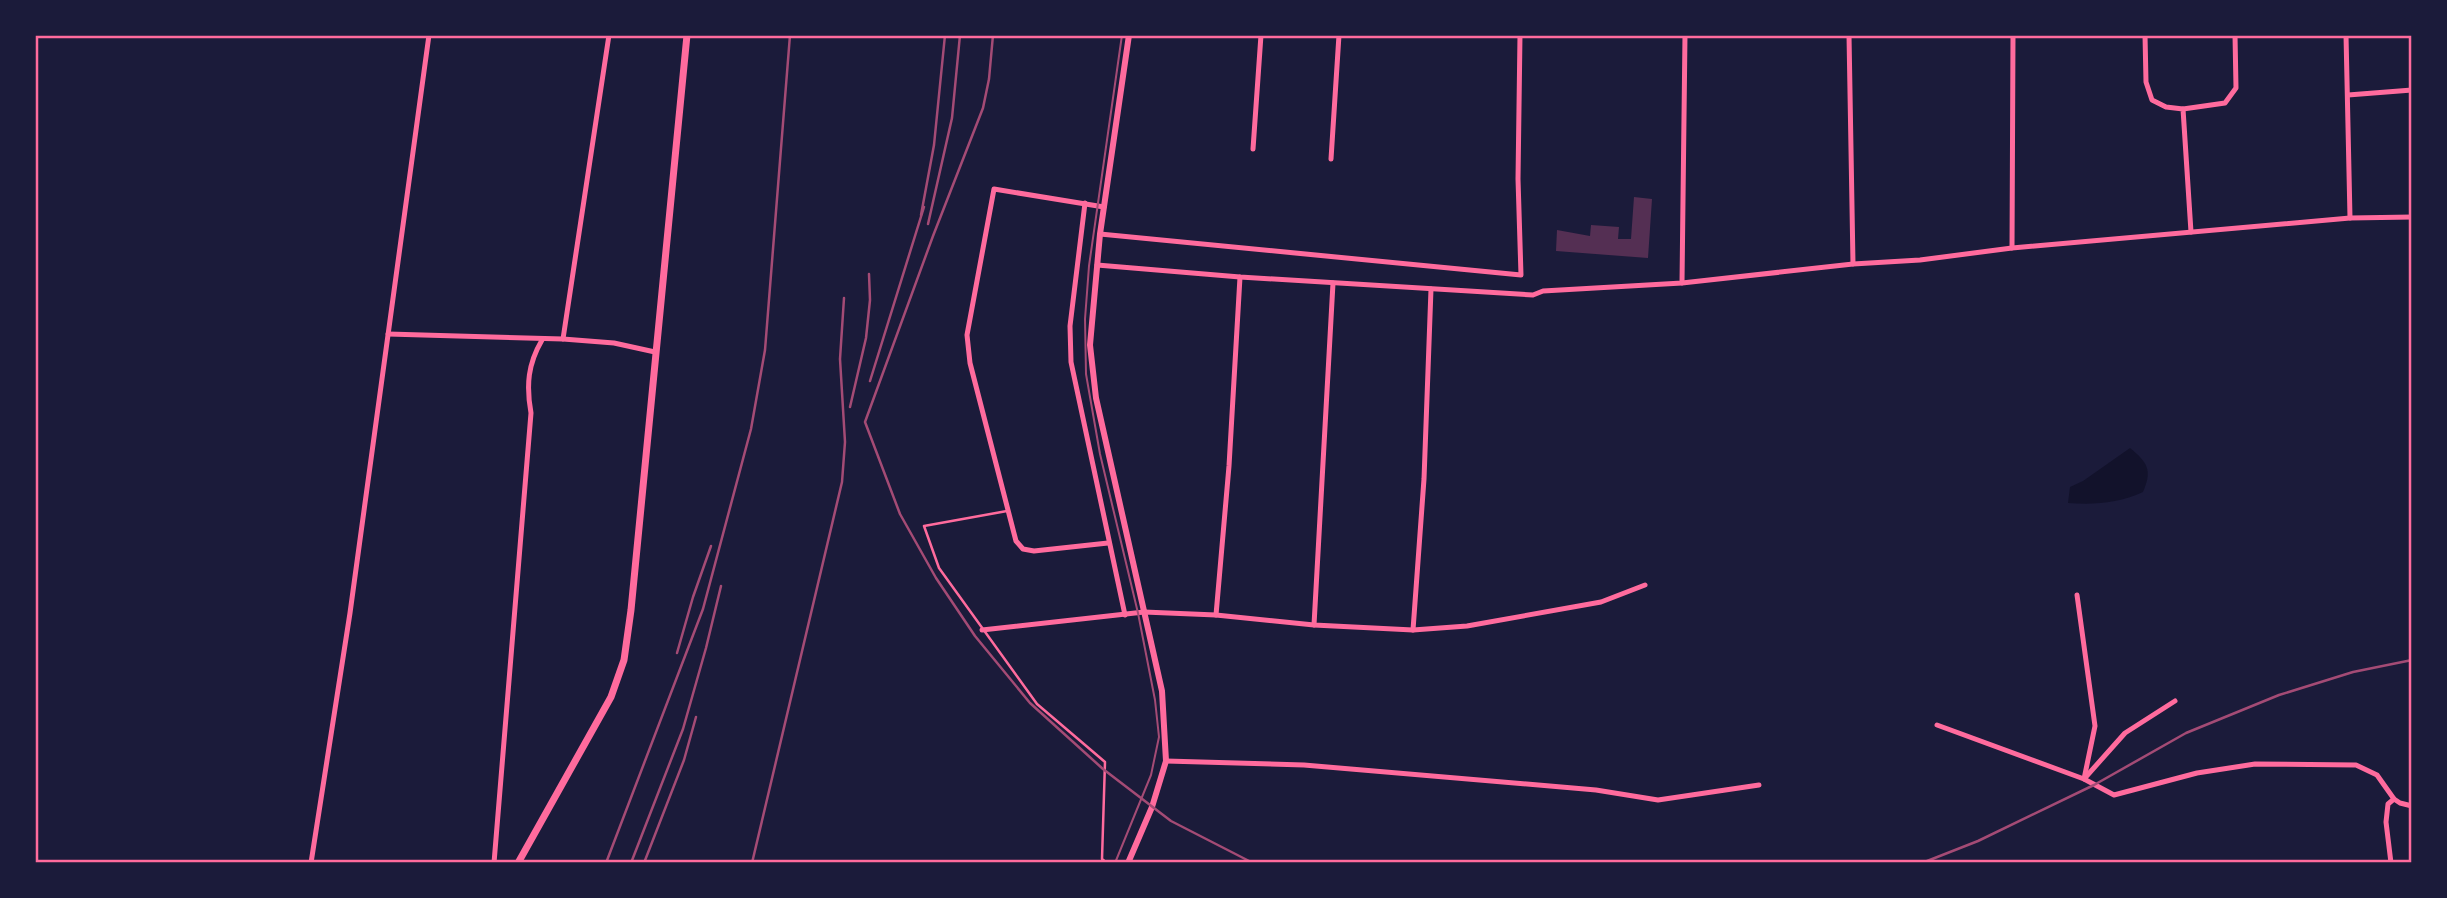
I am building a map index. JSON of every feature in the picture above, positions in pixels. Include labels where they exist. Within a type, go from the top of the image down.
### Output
[{"type":"main road","points":[[518,863],[611,697],[624,660],[633,597],[687,35]]},
{"type":"street","points":[[311,863],[350,613],[429,35]]},
{"type":"street","points":[[563,339],[609,35]]},
{"type":"street","points":[[1128,863],[1152,807],[1166,761],[1162,691],[1093,383],[1090,345],[1100,234],[1129,35]]},
{"type":"street","points":[[1253,149],[1261,35]]},
{"type":"street","points":[[1331,159],[1339,35]]},
{"type":"street","points":[[1100,234],[1521,275],[1518,179],[1520,35]]},
{"type":"street","points":[[1682,283],[1685,35]]},
{"type":"street","points":[[1849,35],[1853,264]]},
{"type":"street","points":[[2012,248],[2013,35]]},
{"type":"street","points":[[2145,35],[2146,82],[2152,100],[2166,107],[2183,109],[2225,103],[2236,88],[2235,35]]},
{"type":"street","points":[[2346,35],[2350,219]]},
{"type":"street","points":[[2348,95],[2412,90]]},
{"type":"street","points":[[2183,109],[2191,232]]},
{"type":"street","points":[[1104,207],[994,189],[967,335],[970,363],[1016,541],[1023,549],[1034,551],[1108,543]]},
{"type":"street","points":[[1084,203],[1070,326],[1071,362],[1125,615]]},
{"type":"street","points":[[1097,265],[1240,277],[1533,295],[1543,291],[1682,283],[2191,232],[2350,219],[2412,217]]},
{"type":"street","points":[[1216,615],[1229,466],[1240,277]]},
{"type":"street","points":[[1314,625],[1333,283]]},
{"type":"street","points":[[1413,630],[1424,479],[1430,289]]},
{"type":"street","points":[[388,334],[563,339],[614,343],[655,352]]},
{"type":"street","points":[[494,863],[531,413],[528,383],[530,363],[542,340]]},
{"type":"street","points":[[982,630],[1144,612],[1413,630],[1467,626],[1601,602],[1645,585]]},
{"type":"street","points":[[2077,595],[2095,726],[2084,779]]},
{"type":"street","points":[[2084,779],[2125,733],[2175,701]]},
{"type":"street","points":[[1937,725],[2084,779],[2114,795],[2197,773],[2255,764],[2356,765],[2377,775],[2394,799],[2412,806]]},
{"type":"street","points":[[1166,761],[1304,765],[1596,790],[1658,800],[1759,785]]},
{"type":"street","points":[[2391,863],[2386,822],[2388,804],[2394,799]]},
{"type":"lane","points":[[1008,511],[924,526],[939,568],[1037,704],[1105,762],[1102,859],[1107,863]]},
{"type":"shaded area","points":[[2130,448],[2147,467],[2148,478],[2143,492],[2107,502],[2068,503],[2070,487]]},
{"type":"building","points":[[1634,197],[1652,199],[1648,258],[1556,251],[1557,230],[1590,236],[1591,225],[1619,227],[1618,239],[1631,239]]},
{"type":"tram line","points":[[1115,863],[1151,775],[1159,737],[1155,700],[1138,613],[1100,454],[1086,374],[1085,319],[1089,266],[1122,35]]},
{"type":"railway","points":[[606,863],[703,609],[751,429],[765,350],[790,35]]},
{"type":"railway","points":[[921,215],[934,145],[945,35]]},
{"type":"railway","points":[[928,224],[952,118],[960,35]]},
{"type":"railway","points":[[993,35],[983,108],[865,422],[900,514],[936,578],[975,636],[1030,703],[1103,769],[1171,821],[1253,863]]},
{"type":"railway","points":[[870,381],[924,207]]},
{"type":"railway","points":[[850,407],[866,338],[870,300],[869,274]]},
{"type":"railway","points":[[752,863],[842,482],[845,442],[840,359],[844,298]]},
{"type":"railway","points":[[677,653],[711,546]]},
{"type":"railway","points":[[631,863],[683,729],[721,586]]},
{"type":"railway","points":[[1922,863],[1978,841],[2094,785],[2186,733],[2279,695],[2353,672],[2412,660]]},
{"type":"railway","points":[[644,863],[684,760],[696,717]]}]
